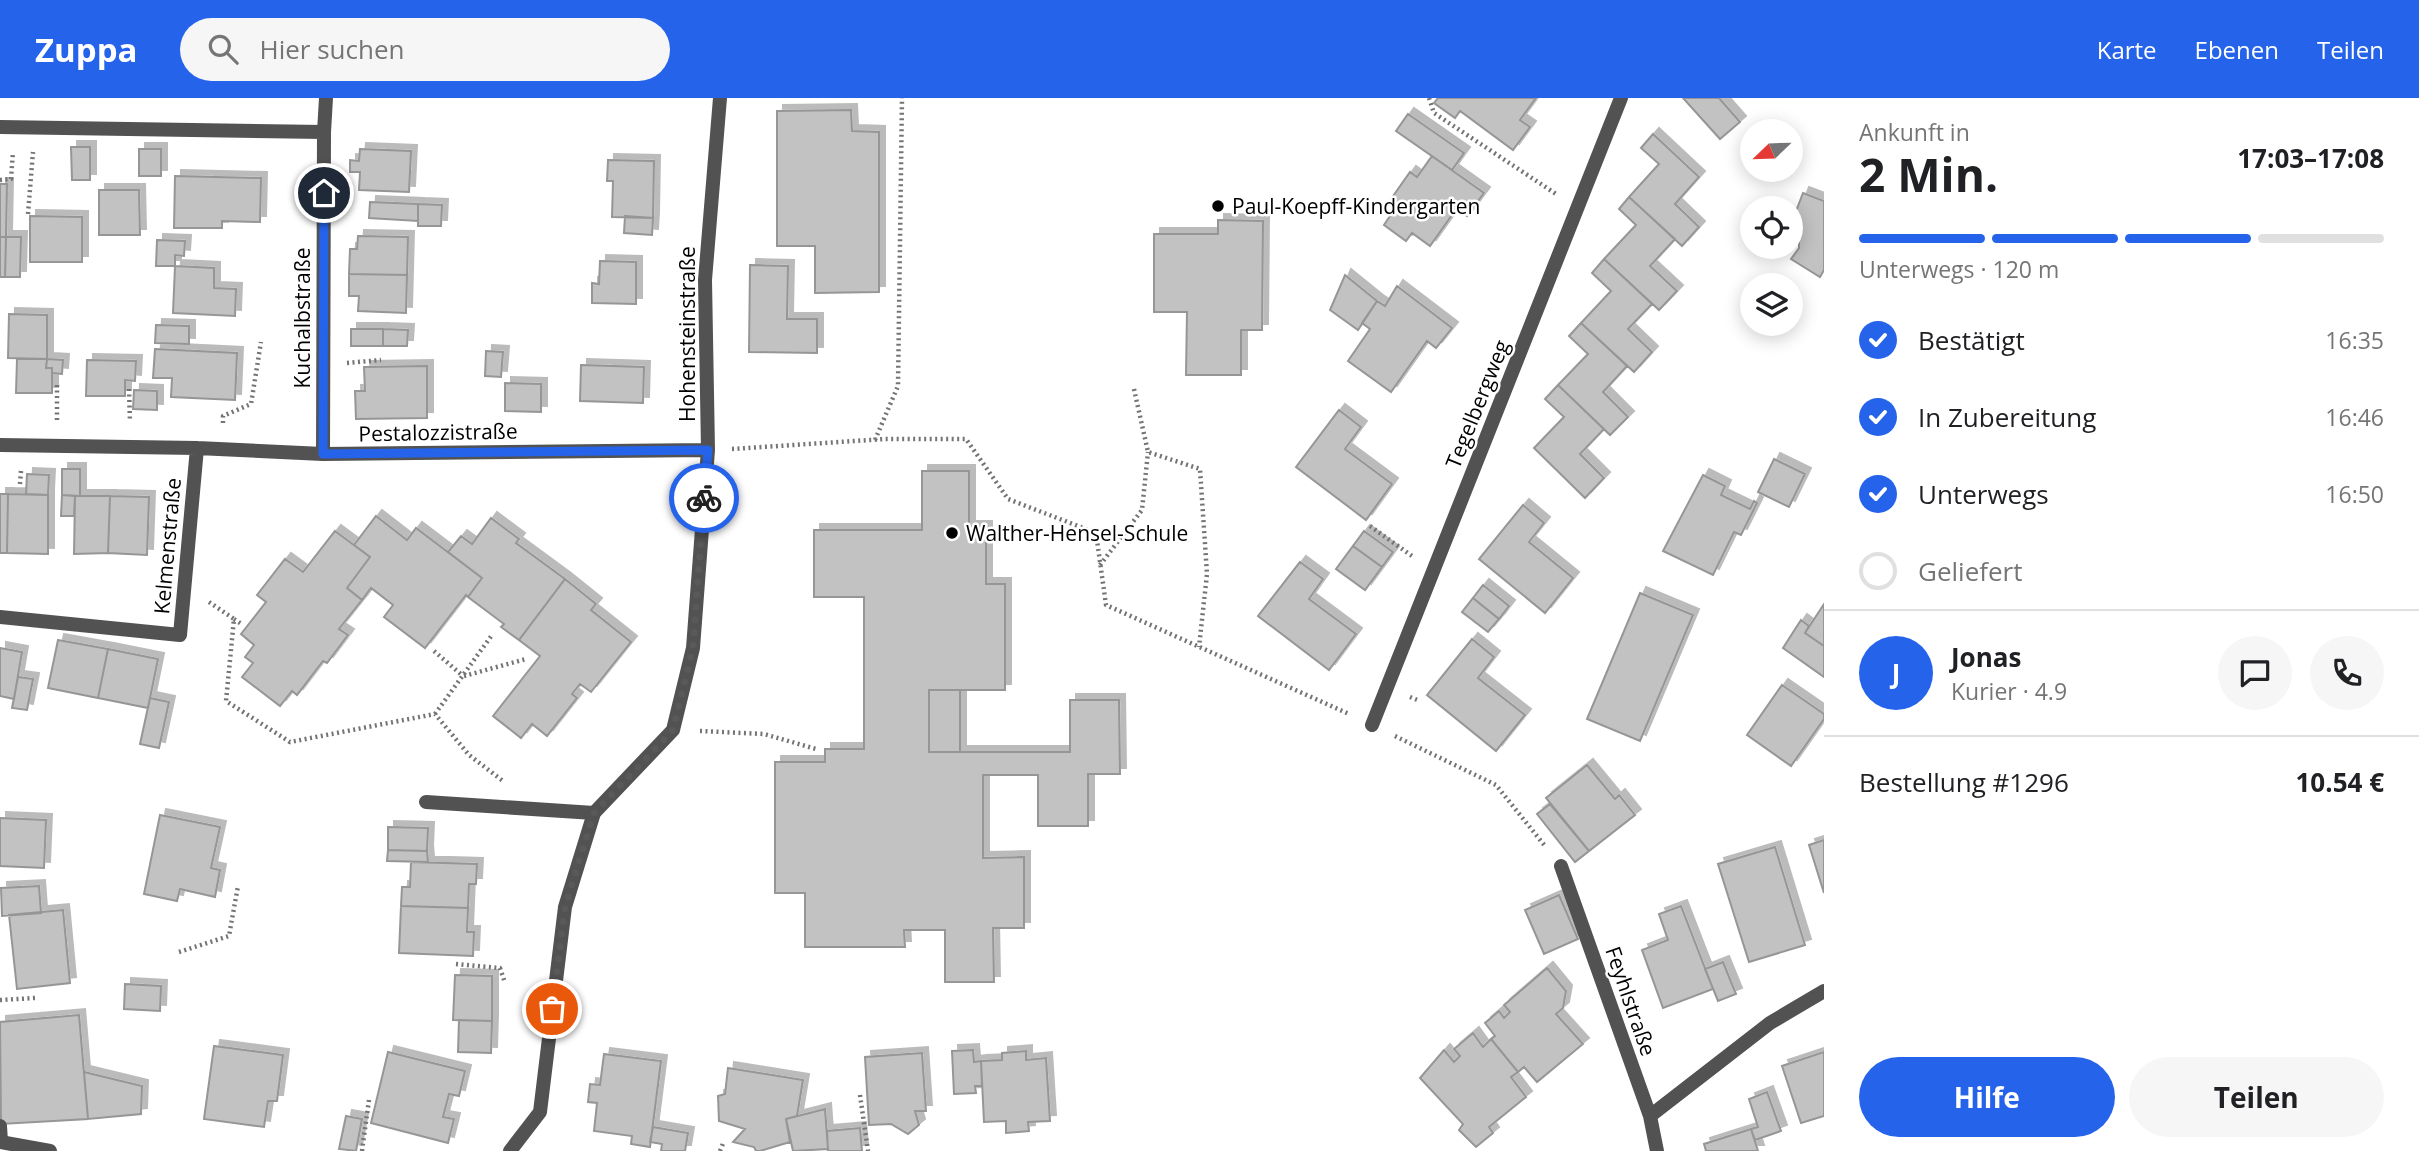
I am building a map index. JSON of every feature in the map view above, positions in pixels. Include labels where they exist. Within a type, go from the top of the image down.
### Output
[{"type":"street","name":"Kuchalbstraße","points":[[323,454],[326,98]]},
{"type":"street","name":"Hohensteinstraße","points":[[510,1151],[540,1112],[565,907],[594,813],[673,730],[693,648],[708,450],[705,280],[720,98]]},
{"type":"street","name":"Tegelbergweg","points":[[1372,725],[1621,98]]},
{"type":"street","points":[[0,127],[324,132]]},
{"type":"street","name":"Pestalozzistraße","points":[[0,445],[197,448],[323,454],[708,450]]},
{"type":"street","name":"Kelmenstraße","points":[[0,617],[180,635],[197,448]]},
{"type":"street","points":[[426,802],[594,813]]},
{"type":"street","name":"Feyhlstraße","points":[[1561,866],[1650,1116],[1657,1151]]},
{"type":"street","points":[[1650,1116],[1770,1023],[1824,991]]},
{"type":"street","points":[[0,1126],[1,1142],[50,1151]]},
{"type":"path","points":[[875,440],[898,386],[902,98]]},
{"type":"path","points":[[1429,98],[1434,113],[1578,208]]},
{"type":"path","points":[[0,180],[11,179],[16,127]]},
{"type":"path","points":[[28,214],[35,127]]},
{"type":"path","points":[[220,449],[223,416],[251,404],[261,342]]},
{"type":"path","points":[[56,446],[57,383]]},
{"type":"path","points":[[1100,565],[1142,510],[1148,452],[1134,389]]},
{"type":"path","points":[[708,450],[875,440],[966,439],[1008,499],[1096,533],[1106,605],[1372,725],[1496,785],[1561,866]]},
{"type":"path","points":[[1148,452],[1200,469],[1207,574],[1199,647]]},
{"type":"path","points":[[1370,526],[1433,571]]},
{"type":"path","points":[[184,585],[243,625]]},
{"type":"path","points":[[234,619],[226,701],[290,742],[435,715],[492,635]]},
{"type":"path","points":[[435,651],[463,676]]},
{"type":"path","points":[[463,676],[527,659]]},
{"type":"path","points":[[435,715],[469,755]]},
{"type":"path","points":[[673,730],[764,734],[816,750]]},
{"type":"path","points":[[179,952],[229,936],[238,886]]},
{"type":"path","points":[[456,964],[500,968],[505,983]]},
{"type":"path","points":[[0,1000],[35,998]]},
{"type":"path","points":[[860,1095],[868,1151]]},
{"type":"path","points":[[362,1151],[369,1100]]},
{"type":"path","points":[[720,1151],[724,1141]]},
{"type":"building","points":[[1438,98],[1536,98],[1520,120],[1530,127],[1513,150],[1460,111],[1455,118],[1434,103]]},
{"type":"building","points":[[1683,98],[1719,98],[1740,122],[1720,139]]},
{"type":"building","points":[[851,110],[852,131],[879,132],[879,292],[815,293],[815,246],[777,246],[777,111]]},
{"type":"building","points":[[1408,114],[1464,153],[1452,170],[1396,131]]},
{"type":"building","points":[[1653,134],[1699,177],[1675,204],[1699,227],[1682,246],[1629,197],[1659,164],[1641,148]]},
{"type":"building","points":[[71,147],[90,147],[90,180],[72,180]]},
{"type":"building","points":[[139,149],[161,149],[161,176],[139,176]]},
{"type":"building","points":[[360,149],[411,151],[409,192],[359,190],[360,172],[350,172],[350,160],[359,161]]},
{"type":"building","points":[[1432,156],[1484,193],[1467,216],[1457,208],[1430,246],[1412,233],[1406,241],[1384,225],[1398,204],[1391,199],[1410,172],[1417,177]]},
{"type":"building","points":[[608,160],[654,161],[653,218],[612,217],[613,181],[607,181]]},
{"type":"building","points":[[175,176],[261,178],[260,222],[222,221],[222,228],[174,228]]},
{"type":"building","points":[[0,184],[7,184],[6,237],[0,237]]},
{"type":"building","points":[[99,190],[139,190],[140,235],[99,235]]},
{"type":"building","points":[[1803,193],[1824,201],[1824,270],[1820,277],[1791,259],[1803,259]]},
{"type":"building","points":[[1629,197],[1675,239],[1650,266],[1677,291],[1659,310],[1604,259],[1636,225],[1619,209]]},
{"type":"building","points":[[370,202],[418,204],[418,221],[369,218]]},
{"type":"building","points":[[418,204],[442,205],[441,226],[418,226]]},
{"type":"building","points":[[30,216],[82,217],[82,262],[30,262]]},
{"type":"building","points":[[625,216],[653,218],[652,235],[624,233]]},
{"type":"building","points":[[1218,220],[1263,221],[1262,330],[1241,330],[1241,375],[1186,375],[1187,312],[1154,312],[1154,234],[1218,234]]},
{"type":"building","points":[[358,236],[408,237],[407,275],[349,274],[350,249],[357,249]]},
{"type":"building","points":[[0,237],[6,237],[5,277],[0,277]]},
{"type":"building","points":[[6,237],[21,237],[20,277],[5,277]]},
{"type":"building","points":[[157,240],[185,241],[184,256],[175,255],[175,266],[156,266]]},
{"type":"building","points":[[1604,259],[1652,304],[1628,329],[1652,352],[1634,372],[1581,323],[1611,291],[1592,273]]},
{"type":"building","points":[[600,261],[636,262],[636,304],[592,303],[592,283],[599,284]]},
{"type":"building","points":[[750,265],[788,266],[787,319],[817,319],[817,353],[749,352]]},
{"type":"building","points":[[175,266],[214,268],[214,288],[236,289],[235,316],[173,313]]},
{"type":"building","points":[[349,274],[407,275],[406,313],[358,311],[359,296],[349,296]]},
{"type":"building","points":[[1345,275],[1377,301],[1358,330],[1330,310]]},
{"type":"building","points":[[1397,286],[1452,328],[1436,348],[1427,341],[1391,392],[1348,361],[1370,329],[1362,323],[1377,301],[1385,306]]},
{"type":"building","points":[[9,314],[47,315],[47,359],[8,358]]},
{"type":"building","points":[[1581,323],[1627,366],[1603,392],[1628,417],[1610,435],[1558,385],[1588,354],[1569,336]]},
{"type":"building","points":[[156,325],[189,326],[189,344],[155,343]]},
{"type":"building","points":[[351,329],[383,329],[383,346],[351,346]]},
{"type":"building","points":[[383,329],[408,330],[407,346],[383,346]]},
{"type":"building","points":[[155,349],[237,353],[235,400],[171,397],[172,378],[153,378]]},
{"type":"building","points":[[486,351],[503,352],[501,377],[485,376]]},
{"type":"building","points":[[17,359],[47,359],[46,368],[52,368],[52,393],[16,393]]},
{"type":"building","points":[[47,359],[63,360],[62,374],[52,373],[52,368],[46,368]]},
{"type":"building","points":[[87,360],[136,361],[135,381],[125,380],[125,396],[86,396]]},
{"type":"building","points":[[581,365],[644,367],[643,403],[580,401]]},
{"type":"building","points":[[427,366],[427,418],[356,419],[355,391],[365,391],[364,367]]},
{"type":"building","points":[[505,383],[541,384],[541,412],[505,411]]},
{"type":"building","points":[[1558,385],[1604,429],[1580,454],[1604,478],[1585,498],[1534,448],[1564,417],[1545,399]]},
{"type":"building","points":[[134,390],[157,391],[157,410],[133,409]]},
{"type":"building","points":[[1339,410],[1361,427],[1345,449],[1392,484],[1366,520],[1296,467]]},
{"type":"building","points":[[1774,459],[1805,474],[1789,507],[1758,492]]},
{"type":"building","points":[[62,469],[80,469],[80,496],[62,495]]},
{"type":"building","points":[[922,471],[969,471],[969,527],[986,527],[986,584],[1005,584],[1005,690],[929,690],[929,752],[1070,752],[1070,700],[1119,700],[1120,774],[1088,774],[1088,826],[1038,826],[1038,775],[983,775],[983,858],[1024,857],[1024,928],[993,928],[994,982],[945,982],[945,930],[904,930],[905,947],[805,947],[805,893],[775,893],[775,762],[825,762],[825,749],[864,749],[864,597],[814,597],[814,530],[922,530]]},
{"type":"building","points":[[27,474],[49,475],[48,495],[26,494]]},
{"type":"building","points":[[1703,475],[1725,486],[1721,495],[1750,509],[1754,501],[1757,503],[1741,535],[1734,532],[1713,575],[1663,551]]},
{"type":"building","points":[[0,494],[8,494],[7,553],[0,553]]},
{"type":"building","points":[[8,494],[48,495],[48,554],[7,553]]},
{"type":"building","points":[[62,495],[75,496],[74,516],[61,516]]},
{"type":"building","points":[[75,496],[110,496],[108,553],[74,554]]},
{"type":"building","points":[[110,496],[149,497],[147,555],[108,553]]},
{"type":"building","points":[[1523,505],[1544,523],[1529,542],[1573,578],[1545,613],[1479,559]]},
{"type":"building","points":[[376,516],[407,540],[416,528],[482,578],[425,648],[384,617],[393,605],[371,588],[362,600],[347,588],[370,557],[354,545]]},
{"type":"building","points":[[491,518],[519,539],[516,543],[565,579],[519,640],[501,627],[504,624],[468,597],[482,578],[448,552],[461,536],[472,544]]},
{"type":"building","points":[[335,531],[370,557],[347,588],[362,600],[339,629],[348,635],[327,663],[323,661],[297,695],[292,691],[280,706],[242,677],[253,663],[245,657],[254,645],[241,634],[266,602],[257,595],[285,559],[303,572]]},
{"type":"building","points":[[1364,531],[1393,552],[1382,567],[1353,546]]},
{"type":"building","points":[[1353,546],[1382,567],[1365,590],[1336,569]]},
{"type":"building","points":[[1300,562],[1323,579],[1309,599],[1356,634],[1329,670],[1258,616]]},
{"type":"building","points":[[565,579],[596,604],[591,610],[631,642],[591,692],[580,684],[572,694],[577,698],[547,736],[532,724],[521,738],[493,716],[540,656],[519,640]]},
{"type":"building","points":[[1483,585],[1509,606],[1499,619],[1473,598]]},
{"type":"building","points":[[1640,593],[1693,615],[1640,741],[1587,719]]},
{"type":"building","points":[[1473,598],[1499,619],[1488,632],[1462,612]]},
{"type":"building","points":[[1824,604],[1824,646],[1805,633]]},
{"type":"building","points":[[1801,620],[1809,626],[1805,633],[1824,646],[1824,677],[1783,648]]},
{"type":"building","points":[[1472,639],[1494,657],[1478,678],[1525,715],[1496,751],[1427,695]]},
{"type":"building","points":[[58,640],[108,649],[98,698],[48,688]]},
{"type":"building","points":[[0,648],[22,652],[14,699],[0,696]]},
{"type":"building","points":[[108,649],[158,659],[148,708],[98,698]]},
{"type":"building","points":[[18,677],[33,679],[27,710],[12,708]]},
{"type":"building","points":[[1782,685],[1824,714],[1824,719],[1791,766],[1747,735]]},
{"type":"building","points":[[929,690],[960,690],[960,752],[929,752]]},
{"type":"building","points":[[150,698],[169,702],[159,748],[140,744]]},
{"type":"building","points":[[1587,765],[1615,799],[1619,795],[1635,815],[1589,851],[1546,798]]},
{"type":"building","points":[[1550,804],[1589,851],[1575,862],[1537,814]]},
{"type":"building","points":[[160,815],[220,827],[211,868],[220,870],[215,897],[180,889],[177,901],[144,894]]},
{"type":"building","points":[[0,818],[46,820],[44,868],[0,866]]},
{"type":"building","points":[[388,827],[428,828],[427,851],[388,850]]},
{"type":"building","points":[[1824,840],[1824,893],[1809,845]]},
{"type":"building","points":[[1775,847],[1805,945],[1749,962],[1718,864]]},
{"type":"building","points":[[388,850],[427,851],[428,862],[387,861]]},
{"type":"building","points":[[411,862],[477,864],[476,884],[469,884],[468,908],[401,906],[402,887],[410,887]]},
{"type":"building","points":[[39,886],[41,913],[2,916],[1,888]]},
{"type":"building","points":[[1559,895],[1578,939],[1544,954],[1525,910]]},
{"type":"building","points":[[401,906],[468,908],[467,932],[474,932],[473,956],[399,953]]},
{"type":"building","points":[[1681,906],[1713,989],[1663,1008],[1642,950],[1668,940],[1659,914]]},
{"type":"building","points":[[63,910],[70,983],[17,989],[9,915]]},
{"type":"building","points":[[1723,962],[1736,994],[1718,1001],[1705,969]]},
{"type":"building","points":[[1547,968],[1566,991],[1563,1008],[1556,1014],[1583,1044],[1537,1082],[1524,1067],[1518,1072],[1491,1039],[1495,1036],[1485,1023],[1499,1011],[1504,1018],[1510,1012],[1504,1005]]},
{"type":"building","points":[[455,975],[492,976],[492,1021],[453,1020]]},
{"type":"building","points":[[125,984],[161,986],[160,1011],[124,1009]]},
{"type":"building","points":[[79,1015],[88,1119],[1,1124],[0,1022]]},
{"type":"building","points":[[459,1020],[492,1021],[491,1053],[458,1052]]},
{"type":"building","points":[[1473,1033],[1483,1047],[1491,1039],[1518,1072],[1511,1077],[1526,1097],[1489,1127],[1493,1133],[1476,1147],[1459,1130],[1463,1124],[1420,1078],[1444,1050],[1454,1062],[1460,1056],[1454,1049]]},
{"type":"building","points":[[214,1046],[283,1055],[277,1101],[268,1101],[264,1127],[204,1119]]},
{"type":"building","points":[[973,1050],[974,1062],[981,1061],[982,1086],[975,1086],[976,1093],[954,1094],[952,1051]]},
{"type":"building","points":[[1026,1051],[1026,1060],[1046,1058],[1050,1121],[1028,1122],[1029,1131],[1006,1133],[1006,1121],[984,1122],[981,1061],[1002,1060],[1002,1053]]},
{"type":"building","points":[[388,1052],[465,1071],[459,1096],[449,1094],[443,1117],[454,1119],[448,1143],[371,1123]]},
{"type":"building","points":[[1824,1052],[1824,1116],[1801,1123],[1782,1066]]},
{"type":"building","points":[[922,1053],[926,1111],[915,1111],[919,1125],[908,1134],[891,1124],[869,1125],[865,1057]]},
{"type":"building","points":[[604,1054],[661,1061],[650,1147],[631,1144],[632,1136],[594,1131],[597,1103],[588,1102],[590,1084],[600,1085]]},
{"type":"building","points":[[728,1068],[803,1080],[797,1116],[786,1119],[790,1142],[756,1151],[754,1147],[733,1142],[745,1129],[719,1121],[718,1096],[725,1094]]},
{"type":"building","points":[[84,1072],[142,1086],[141,1114],[88,1119]]},
{"type":"building","points":[[1767,1092],[1781,1131],[1755,1140],[1751,1129],[1758,1127],[1749,1099]]},
{"type":"building","points":[[825,1109],[828,1149],[793,1151],[786,1119]]},
{"type":"building","points":[[346,1116],[362,1119],[356,1151],[339,1149]]},
{"type":"building","points":[[653,1127],[688,1133],[685,1151],[661,1151],[662,1144],[650,1142]]},
{"type":"building","points":[[860,1128],[862,1151],[828,1151],[827,1131]]},
{"type":"building","points":[[1751,1129],[1758,1151],[1706,1151],[1704,1144]]},
{"type":"way so far","points":[[552,1009],[565,907],[594,813],[673,730],[693,648],[704,498]]},
{"type":"place","name":"Paul-Koepff-Kindergarten","points":[[1218,206]]},
{"type":"place","name":"Walther-Hensel-Schule","points":[[952,533]]},
{"type":"route","points":[[324,193],[323,454],[708,450],[704,498]]}]
